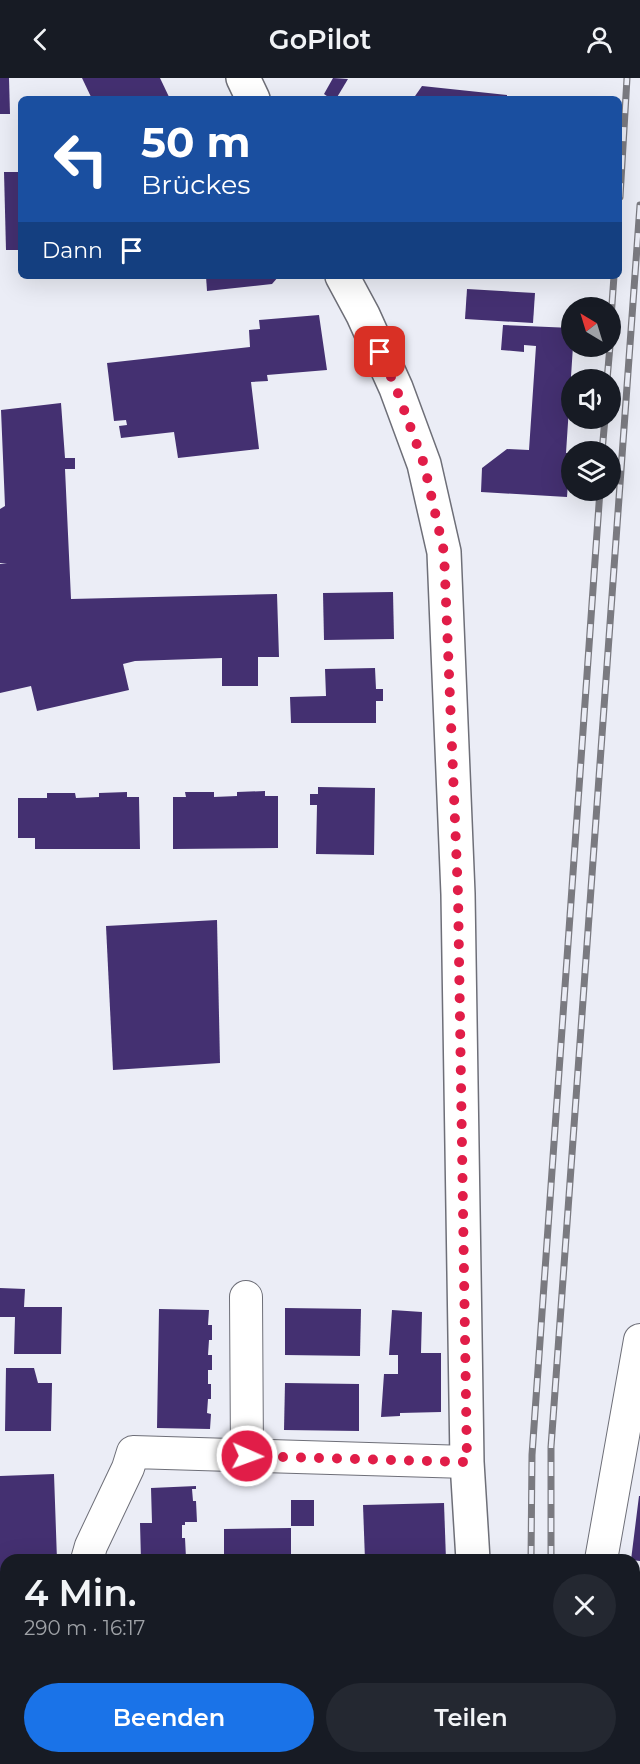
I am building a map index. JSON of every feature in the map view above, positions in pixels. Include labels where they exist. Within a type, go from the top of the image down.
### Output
[{"type":"main road","points":[[243,78],[252,96]]},
{"type":"main road","points":[[344,279],[363,315],[396,388],[424,464],[444,552],[458,894],[467,1462],[473,1554]]},
{"type":"street","points":[[246,1297],[247,1456]]},
{"type":"street","points":[[602,1554],[640,1340]]},
{"type":"street","points":[[89,1554],[129,1468],[133,1452],[467,1462]]},
{"type":"building","points":[[0,78],[9,78],[10,114],[0,114]]},
{"type":"building","points":[[82,78],[160,78],[169,96],[91,96]]},
{"type":"building","points":[[333,78],[348,79],[338,96],[324,94]]},
{"type":"building","points":[[422,86],[507,95],[507,96],[415,96]]},
{"type":"building","points":[[4,172],[18,172],[18,250],[6,250]]},
{"type":"building","points":[[206,279],[276,279],[272,284],[207,291]]},
{"type":"building","points":[[467,289],[535,293],[533,323],[465,319]]},
{"type":"building","points":[[319,315],[327,370],[267,375],[268,381],[251,382],[259,449],[178,458],[174,432],[121,438],[119,426],[127,425],[126,420],[114,421],[107,363],[250,347],[249,330],[260,329],[259,320]]},
{"type":"building","points":[[503,325],[561,328],[561,357],[572,357],[571,369],[561,369],[561,429],[568,429],[567,441],[561,441],[561,497],[481,492],[482,468],[507,449],[529,450],[536,346],[524,345],[524,352],[501,350]]},
{"type":"building","points":[[61,403],[65,458],[75,458],[75,469],[65,469],[71,599],[277,594],[279,657],[258,657],[258,686],[222,686],[222,658],[135,661],[123,664],[129,690],[37,711],[31,686],[0,693],[0,564],[7,564],[0,563],[0,509],[5,506],[1,410]]},
{"type":"building","points":[[393,592],[394,639],[324,640],[323,593]]},
{"type":"building","points":[[375,668],[376,689],[383,689],[383,701],[376,701],[376,723],[291,723],[290,697],[326,696],[325,669]]},
{"type":"building","points":[[318,787],[375,788],[374,855],[316,854],[317,805],[310,805],[310,794],[318,794]]},
{"type":"building","points":[[265,791],[265,796],[278,796],[278,848],[173,849],[173,797],[186,797],[185,792],[214,792],[214,797],[237,796],[237,792]]},
{"type":"building","points":[[127,792],[127,797],[139,797],[140,849],[35,849],[35,838],[18,838],[18,798],[47,798],[47,793],[75,793],[76,798],[99,797],[99,793]]},
{"type":"building","points":[[217,920],[220,1063],[113,1070],[106,926]]},
{"type":"building","points":[[0,1288],[25,1289],[24,1307],[62,1307],[61,1354],[14,1354],[15,1317],[0,1317]]},
{"type":"building","points":[[285,1308],[361,1309],[360,1356],[285,1355]]},
{"type":"building","points":[[159,1309],[209,1310],[208,1325],[212,1325],[212,1340],[209,1340],[208,1355],[212,1355],[212,1370],[208,1370],[208,1384],[211,1384],[211,1399],[208,1399],[207,1413],[211,1414],[210,1429],[157,1428]]},
{"type":"building","points":[[392,1310],[422,1312],[421,1353],[441,1353],[441,1412],[400,1413],[400,1416],[381,1417],[384,1374],[398,1374],[398,1355],[389,1355]]},
{"type":"building","points":[[6,1368],[34,1368],[38,1383],[52,1383],[51,1431],[5,1431]]},
{"type":"building","points":[[285,1383],[359,1384],[359,1431],[284,1430]]},
{"type":"building","points":[[54,1474],[57,1554],[0,1554],[0,1476]]},
{"type":"building","points":[[196,1486],[196,1489],[192,1489],[193,1501],[196,1501],[197,1522],[185,1522],[185,1525],[182,1525],[186,1554],[141,1554],[140,1523],[152,1523],[151,1488]]},
{"type":"building","points":[[639,1496],[640,1496],[640,1554],[632,1554]]},
{"type":"building","points":[[291,1500],[314,1500],[314,1526],[291,1526]]},
{"type":"building","points":[[444,1503],[446,1554],[365,1554],[363,1505]]},
{"type":"building","points":[[291,1528],[291,1554],[224,1554],[224,1529]]},
{"type":"railway","points":[[622,163],[627,78]]},
{"type":"railway","points":[[551,1554],[551,1447],[640,205]]},
{"type":"railway","points":[[612,297],[614,279]]},
{"type":"railway","points":[[608,369],[609,357]]},
{"type":"railway","points":[[603,441],[604,429]]},
{"type":"railway","points":[[531,1554],[532,1455],[599,501]]},
{"type":"route","points":[[247,1456],[467,1462],[458,894],[444,552],[424,464],[380,352]]}]
